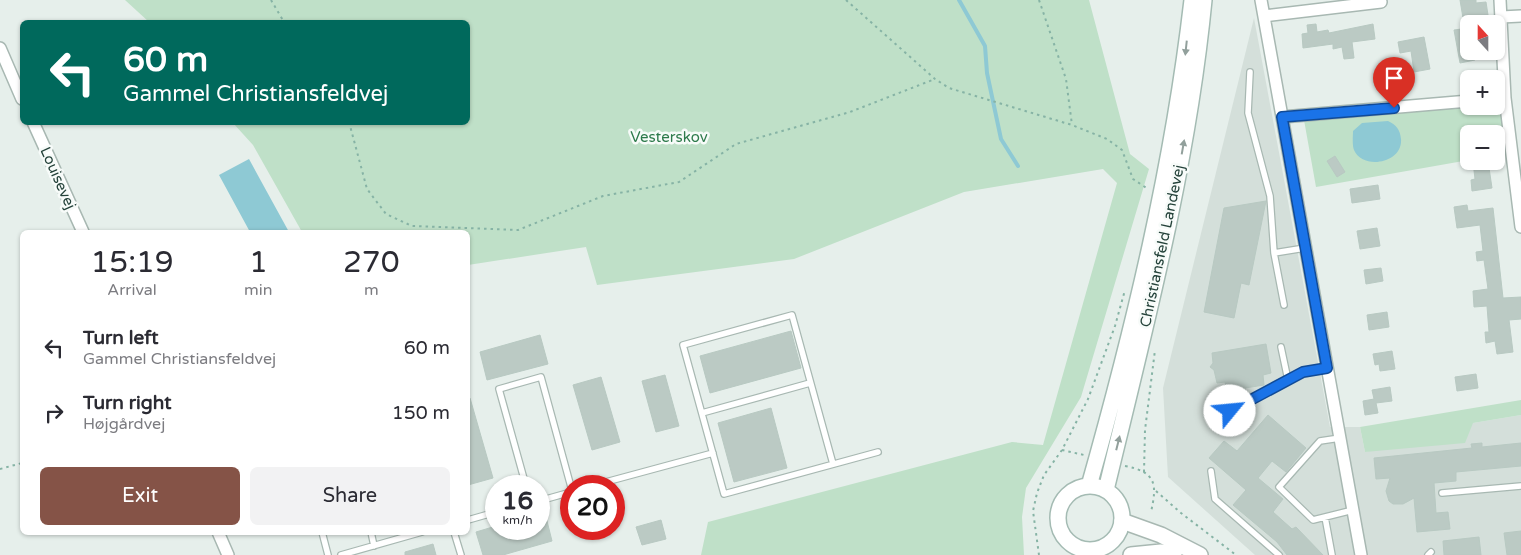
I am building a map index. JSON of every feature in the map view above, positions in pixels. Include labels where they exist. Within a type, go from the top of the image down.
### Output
[{"type":"main road","name":"Christiansfeld Landevej","points":[[1089,486],[1120,370],[1171,147],[1184,72],[1192,0]]},
{"type":"main road","name":"Christiansfeld Landevej","points":[[1106,490],[1176,186],[1193,95],[1204,0]]},
{"type":"main road","points":[[1089,486],[1106,490],[1119,503],[1122,521],[1114,539],[1103,547],[1090,552],[1080,548],[1069,549],[1060,527],[1060,508],[1071,492],[1089,486]]},
{"type":"main road","points":[[1122,521],[1161,535],[1200,555]]},
{"type":"main road","points":[[1131,555],[1161,552],[1174,555]]},
{"type":"street","points":[[1261,0],[1361,555]]},
{"type":"street","points":[[1500,0],[1501,15]]},
{"type":"street","points":[[1264,16],[1380,2]]},
{"type":"street","points":[[1505,18],[1521,16]]},
{"type":"street","points":[[0,48],[20,93]]},
{"type":"street","points":[[1282,117],[1460,102]]},
{"type":"street","points":[[1503,115],[1521,227]]},
{"type":"street","name":"Louisevej","points":[[34,125],[82,230]]},
{"type":"street","points":[[219,535],[228,555]]},
{"type":"lane","points":[[1250,72],[1248,113],[1270,196],[1274,254],[1284,305]]},
{"type":"lane","points":[[1274,254],[1306,248]]},
{"type":"lane","points":[[833,464],[792,315],[683,345],[724,494],[878,452]]},
{"type":"lane","points":[[1281,347],[1288,380]]},
{"type":"lane","points":[[1230,411],[1303,372],[1327,368]]},
{"type":"lane","points":[[523,475],[499,389],[541,377],[568,475]]},
{"type":"lane","points":[[702,413],[810,383]]},
{"type":"lane","points":[[1340,438],[1320,441],[1279,487],[1313,520],[1353,510]]},
{"type":"lane","points":[[625,477],[713,453]]},
{"type":"lane","points":[[1211,471],[1215,499],[1279,555]]},
{"type":"lane","points":[[1442,492],[1521,486]]},
{"type":"lane","points":[[470,519],[485,515]]},
{"type":"lane","points":[[1324,517],[1332,555]]},
{"type":"lane","points":[[323,535],[328,555]]},
{"type":"lane","points":[[372,535],[374,546]]},
{"type":"lane","points":[[340,555],[412,535]]},
{"type":"lane","points":[[455,535],[461,555]]},
{"type":"path","points":[[271,0],[283,20]]},
{"type":"path","points":[[846,0],[935,79],[949,88],[1072,125],[1107,139],[1122,150],[1133,179],[1150,191]]},
{"type":"path","points":[[1039,0],[1066,79],[1072,125]]},
{"type":"path","points":[[350,125],[367,189],[386,214],[412,226],[518,230],[603,196],[679,182],[736,144],[850,112],[935,79]]},
{"type":"path","points":[[1039,555],[1033,511],[1037,493],[1044,475],[1062,450],[1088,399],[1115,326]]},
{"type":"path","points":[[1148,409],[1144,430],[1144,472],[1156,491],[1181,513],[1236,555]]},
{"type":"path","points":[[1062,450],[1086,456]]},
{"type":"path","points":[[0,469],[20,464]]},
{"type":"path","points":[[1123,465],[1144,472]]},
{"type":"path","points":[[1151,512],[1156,491]]},
{"type":"shaded area","points":[[1254,18],[1330,427],[1360,427],[1365,452],[1473,423],[1521,415],[1521,555],[1255,555],[1168,477],[1163,388]]},
{"type":"green space","name":"Vesterskov","points":[[125,0],[1089,0],[1130,154],[1149,169],[1081,397],[1026,488],[1022,517],[1024,555],[701,555],[708,522],[1012,442],[1043,445],[1117,183],[1103,169],[964,192],[794,259],[597,285],[586,247],[470,265],[470,230],[301,230],[253,145],[235,125],[470,125],[470,20],[147,20]]},
{"type":"green space","points":[[1460,107],[1460,115],[1501,115],[1502,125],[1460,125],[1460,162],[1316,187],[1304,120]]},
{"type":"green space","points":[[1521,400],[1521,415],[1473,423],[1465,443],[1365,452],[1360,427]]},
{"type":"water","points":[[1388,121],[1400,133],[1400,147],[1396,154],[1389,159],[1373,162],[1358,156],[1353,148],[1353,131],[1362,123]]},
{"type":"water","points":[[249,159],[288,230],[249,230],[219,175]]},
{"type":"building","points":[[1460,0],[1476,0],[1476,3],[1486,2],[1488,15],[1462,15]]},
{"type":"building","points":[[1316,24],[1317,32],[1328,30],[1329,33],[1373,24],[1375,39],[1352,42],[1354,58],[1344,59],[1342,47],[1333,49],[1333,44],[1303,48],[1302,34],[1308,33],[1307,25]]},
{"type":"building","points":[[1460,29],[1460,60],[1475,60],[1460,63],[1454,30]]},
{"type":"building","points":[[1424,37],[1430,69],[1414,72],[1411,51],[1400,53],[1398,42]]},
{"type":"building","points":[[1335,156],[1345,172],[1337,177],[1327,161]]},
{"type":"building","points":[[1474,170],[1489,170],[1492,188],[1472,191],[1471,180],[1475,179]]},
{"type":"building","points":[[1378,185],[1380,199],[1352,203],[1350,189]]},
{"type":"building","points":[[1266,201],[1249,285],[1241,283],[1234,318],[1204,312],[1224,208]]},
{"type":"building","points":[[1467,205],[1468,211],[1493,208],[1503,298],[1521,297],[1521,319],[1509,320],[1513,352],[1497,354],[1495,341],[1486,343],[1485,332],[1489,332],[1487,306],[1474,307],[1473,291],[1488,289],[1484,260],[1477,261],[1476,252],[1483,251],[1480,225],[1457,228],[1454,207]]},
{"type":"building","points":[[1377,228],[1380,246],[1360,249],[1357,231]]},
{"type":"building","points":[[1381,268],[1383,281],[1366,284],[1364,270]]},
{"type":"building","points":[[1387,312],[1389,327],[1369,330],[1367,315]]},
{"type":"building","points":[[791,331],[801,368],[710,393],[700,356]]},
{"type":"building","points":[[540,335],[548,364],[487,380],[480,352]]},
{"type":"building","points":[[1266,344],[1271,373],[1263,375],[1264,385],[1245,388],[1245,391],[1236,393],[1235,390],[1227,391],[1225,382],[1217,383],[1214,370],[1210,367],[1213,363],[1212,353]]},
{"type":"building","points":[[1392,351],[1395,369],[1380,371],[1379,364],[1375,365],[1373,354]]},
{"type":"building","points":[[1476,374],[1478,388],[1457,391],[1455,377]]},
{"type":"building","points":[[665,375],[679,426],[656,432],[642,381]]},
{"type":"building","points":[[601,377],[620,442],[592,450],[573,385]]},
{"type":"building","points":[[1390,387],[1392,401],[1376,403],[1378,413],[1365,415],[1363,401],[1374,399],[1372,390]]},
{"type":"building","points":[[470,398],[492,475],[485,475],[485,480],[470,484]]},
{"type":"building","points":[[771,408],[787,468],[734,482],[718,423]]},
{"type":"building","points":[[1268,415],[1306,448],[1286,472],[1272,461],[1258,478],[1283,499],[1273,512],[1292,529],[1296,527],[1323,555],[1287,555],[1277,542],[1233,505],[1246,490],[1209,458],[1224,441],[1237,451]]},
{"type":"building","points":[[1482,443],[1482,447],[1521,443],[1521,466],[1456,472],[1456,481],[1434,483],[1436,513],[1448,512],[1450,529],[1417,532],[1414,498],[1403,504],[1393,504],[1389,501],[1386,491],[1390,478],[1376,479],[1374,458],[1472,448],[1471,444]]},
{"type":"building","points":[[661,520],[666,539],[642,545],[636,527]]},
{"type":"building","points":[[485,529],[485,540],[550,540],[550,533],[552,541],[503,555],[483,555],[476,532]]},
{"type":"building","points":[[1521,531],[1521,555],[1507,555],[1504,533]]},
{"type":"building","points":[[1479,537],[1481,555],[1444,555],[1443,541]]},
{"type":"building","points":[[433,544],[436,555],[405,555],[405,552]]},
{"type":"waterway","points":[[959,0],[985,46],[987,73],[1001,139],[1018,166]]},
{"type":"route","points":[[1230,411],[1303,372],[1327,368],[1282,117],[1394,108]]}]
